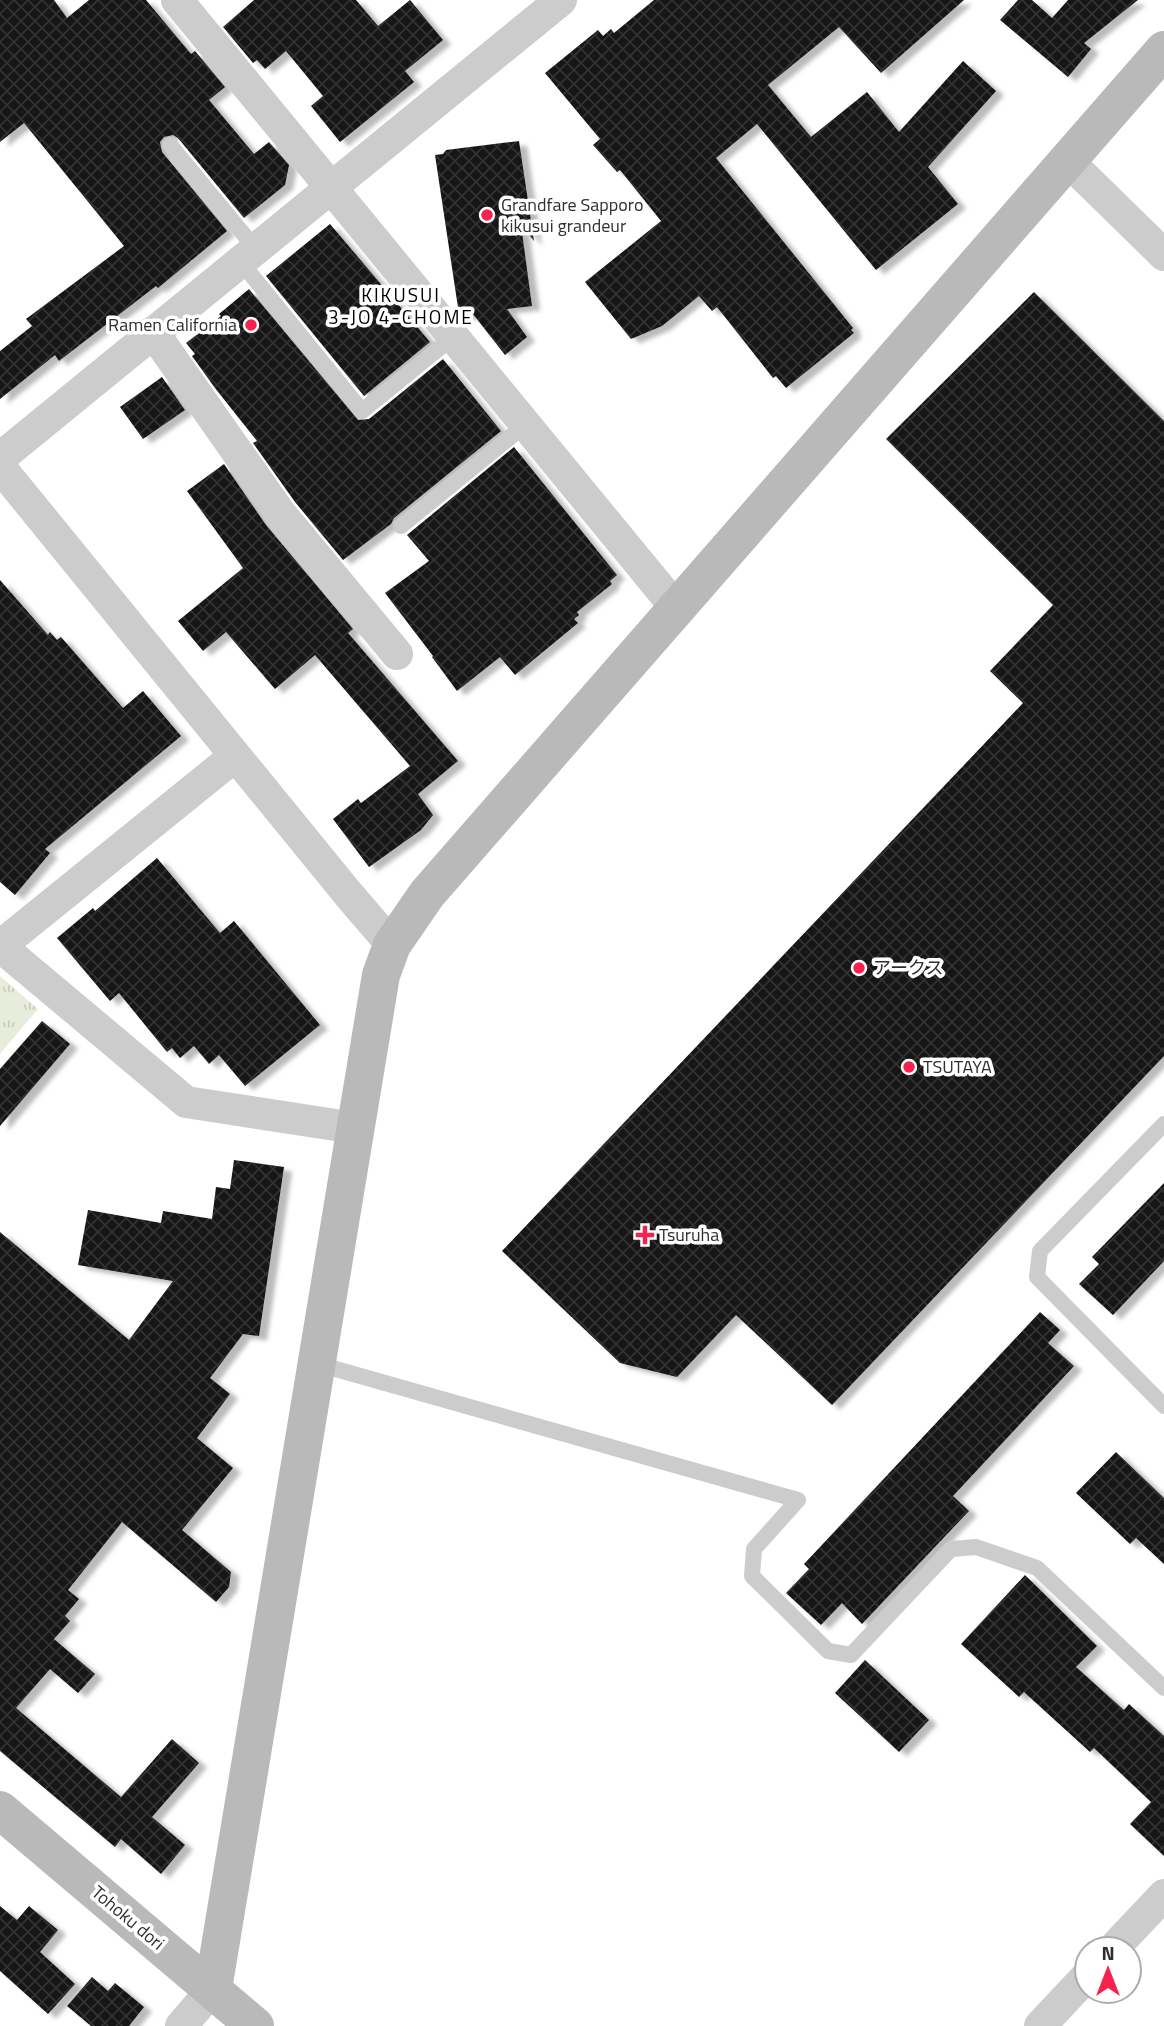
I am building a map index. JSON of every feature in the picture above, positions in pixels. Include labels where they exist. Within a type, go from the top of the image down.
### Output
[{"type":"street","points":[[177,0],[677,609]]},
{"type":"street","points":[[0,458],[561,0]]},
{"type":"street","points":[[181,2026],[213,1989],[381,975],[392,945],[427,894],[1164,50]]},
{"type":"street","points":[[1068,161],[1164,255]]},
{"type":"street","points":[[153,332],[280,513],[397,654]]},
{"type":"street","points":[[0,467],[392,945]]},
{"type":"street","points":[[235,756],[0,946],[186,1102],[355,1128]]},
{"type":"street","name":"Tohoku dori","points":[[0,1810],[255,2026]]},
{"type":"street","points":[[1126,1935],[1164,1895]]},
{"type":"street","points":[[1040,2026],[1073,1991]]},
{"type":"lane","points":[[170,145],[362,411],[453,337]]},
{"type":"lane","points":[[401,526],[525,425]]},
{"type":"lane","points":[[1164,1124],[1040,1251],[1037,1277],[1164,1406]]},
{"type":"lane","points":[[318,1363],[798,1500],[754,1549],[752,1576],[828,1651],[851,1655],[951,1549],[976,1547],[1037,1568],[1164,1688]]},
{"type":"green space","points":[[0,976],[38,1009],[0,1054]]},
{"type":"building","points":[[0,0],[54,0],[67,18],[89,0],[146,0],[191,54],[195,51],[225,87],[209,100],[254,154],[269,142],[289,165],[285,185],[244,218],[178,138],[173,135],[164,137],[160,142],[162,152],[227,231],[158,288],[156,286],[59,361],[55,355],[0,399],[0,351],[32,326],[26,319],[124,246],[24,123],[0,142]]},
{"type":"building","points":[[254,0],[356,0],[378,26],[410,0],[443,40],[405,71],[414,82],[340,142],[311,106],[323,96],[286,51],[265,69],[257,60],[253,63],[223,27]]},
{"type":"building","points":[[654,0],[964,0],[881,73],[839,27],[768,85],[811,137],[867,92],[899,132],[963,61],[996,91],[928,167],[958,204],[876,270],[757,124],[716,158],[853,328],[851,330],[854,333],[786,388],[776,376],[773,378],[717,307],[712,311],[699,296],[662,326],[631,339],[585,282],[661,221],[620,170],[617,172],[593,145],[600,139],[545,73],[598,30],[603,36],[611,29],[614,33]]},
{"type":"building","points":[[1018,0],[1032,0],[1052,18],[1068,0],[1138,0],[1084,43],[1091,49],[1068,77],[1000,20]]},
{"type":"building","name":"Grandfare Sapporo kikusui grandeur","points":[[519,141],[534,241],[521,225],[532,306],[507,309],[527,337],[505,355],[473,314],[459,314],[435,155],[443,154],[446,150]]},
{"type":"building","points":[[330,224],[430,342],[364,396],[266,276]]},
{"type":"building","points":[[249,289],[358,420],[369,419],[443,359],[501,431],[394,518],[391,524],[343,560],[295,502],[253,443],[257,441],[215,388],[186,343],[221,316],[219,314]]},
{"type":"building","points":[[1034,292],[1164,421],[1164,1056],[832,1405],[736,1315],[677,1377],[620,1363],[502,1251],[1023,703],[990,671],[1053,605],[886,439]]},
{"type":"building","points":[[162,377],[185,410],[143,439],[120,407]]},
{"type":"building","points":[[514,447],[617,575],[610,581],[612,584],[577,612],[579,615],[574,619],[578,623],[515,675],[500,657],[457,691],[385,593],[429,561],[407,535]]},
{"type":"building","points":[[224,464],[266,525],[353,629],[348,633],[458,761],[418,794],[433,815],[421,830],[369,867],[333,819],[358,799],[361,803],[410,766],[315,655],[275,689],[226,632],[203,651],[178,621],[243,568],[187,491]]},
{"type":"building","points":[[0,580],[48,635],[50,632],[57,640],[61,637],[123,708],[143,691],[181,736],[45,849],[50,853],[15,895],[0,882]]},
{"type":"building","points":[[157,858],[220,933],[234,921],[320,1025],[245,1086],[219,1055],[209,1064],[194,1046],[180,1058],[172,1048],[167,1052],[119,993],[110,1001],[57,938],[93,908],[95,911]]},
{"type":"building","points":[[42,1021],[70,1044],[0,1126],[0,1069]]},
{"type":"building","points":[[234,1160],[284,1167],[259,1336],[243,1334],[210,1378],[230,1394],[197,1438],[233,1468],[182,1530],[231,1572],[229,1587],[216,1602],[122,1522],[68,1590],[79,1599],[65,1616],[70,1621],[54,1639],[95,1674],[78,1693],[50,1669],[16,1708],[121,1797],[172,1739],[199,1763],[152,1817],[185,1845],[161,1874],[121,1839],[115,1847],[0,1751],[0,1232],[129,1340],[173,1281],[78,1265],[88,1210],[161,1223],[163,1211],[212,1219],[216,1187],[230,1189]]},
{"type":"building","points":[[1164,1183],[1164,1261],[1113,1315],[1079,1284],[1099,1264],[1092,1257]]},
{"type":"building","points":[[1040,1312],[1060,1330],[1048,1343],[1074,1366],[953,1496],[969,1511],[862,1624],[842,1603],[821,1625],[786,1593],[809,1569],[804,1564]]},
{"type":"building","points":[[1116,1452],[1164,1498],[1164,1564],[1136,1538],[1130,1544],[1076,1493]]},
{"type":"building","points":[[1025,1575],[1097,1646],[1076,1667],[1124,1710],[1129,1704],[1164,1736],[1164,1856],[1130,1824],[1151,1802],[1094,1748],[1090,1752],[1024,1692],[1019,1697],[961,1644]]},
{"type":"building","points":[[865,1660],[929,1720],[899,1752],[835,1693]]},
{"type":"building","points":[[0,1906],[17,1920],[29,1906],[58,1930],[40,1952],[75,1984],[48,2014],[0,1971]]},
{"type":"building","points":[[92,1977],[108,1991],[115,1983],[144,2007],[129,2026],[91,2026],[67,2006]]},
{"type":"place","name":"Grandfare Sapporo kikusui grandeur","points":[[487,215]]},
{"type":"place","name":"Ramen California","points":[[251,325]]},
{"type":"place","name":"アークス","points":[[859,968]]},
{"type":"place","name":"TSUTAYA","points":[[909,1067]]},
{"type":"place","name":"Tsuruha","points":[[645,1235]]},
{"type":"district","name":"KIKUSUI 3-JO 4-CHOME","points":[[401,306]]}]
